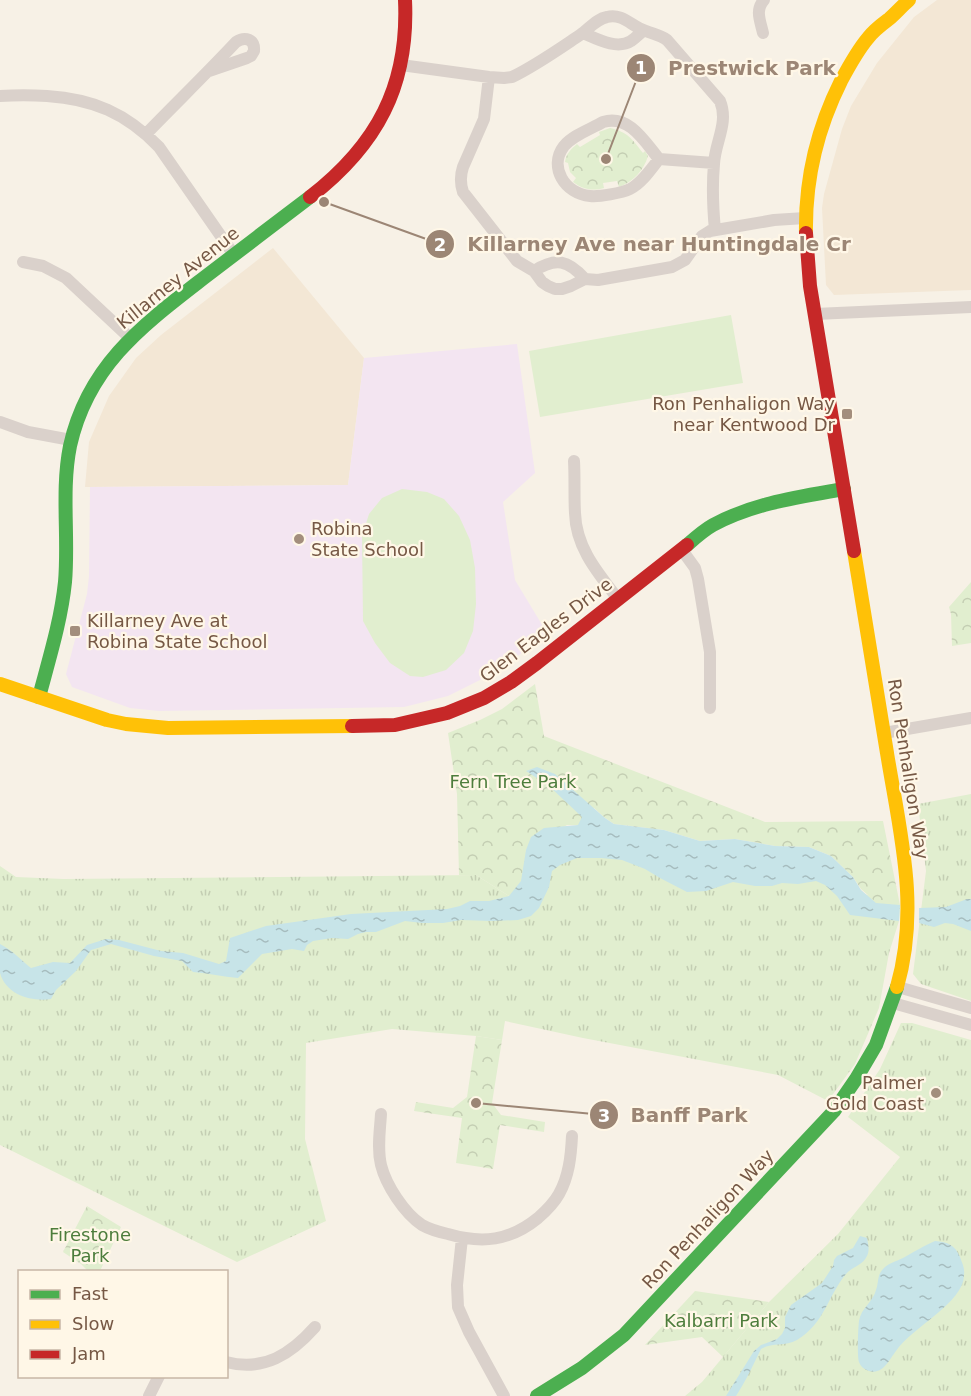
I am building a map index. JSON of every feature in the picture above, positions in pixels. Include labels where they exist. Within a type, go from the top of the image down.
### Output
[{"type":"street","name":"Killarney Avenue","points":[[39,697],[65,583],[67,468],[71,440],[94,383],[130,338],[349,163],[371,135],[396,83],[401,65],[406,25],[405,0]]},
{"type":"street","points":[[763,33],[758,12],[764,0]]},
{"type":"street","name":"Ron Penhaligon Way","points":[[537,1396],[562,1383],[624,1335],[834,1112],[877,1043],[898,987],[908,928],[909,897],[904,852],[806,258],[805,218],[811,162],[828,107],[848,69],[878,26],[884,13],[896,0]]},
{"type":"street","name":"Ron Penhaligon Way","points":[[878,26],[909,0]]},
{"type":"street","points":[[401,65],[489,77],[512,77],[603,18],[612,16],[662,36],[720,101],[724,116],[714,163],[715,230]]},
{"type":"street","points":[[583,33],[618,45],[630,42],[643,30]]},
{"type":"street","points":[[146,134],[209,71]]},
{"type":"street","points":[[489,77],[484,118],[463,167],[461,186],[463,192],[517,261],[534,271],[548,286],[562,289],[585,279],[598,280],[672,267],[685,260],[705,233],[774,220],[805,218]]},
{"type":"street","points":[[0,96],[33,95],[67,98],[115,112],[146,134],[159,147],[234,255]]},
{"type":"street","points":[[659,159],[629,190],[597,196],[588,196],[569,188],[559,174],[558,166],[560,153],[569,141],[609,120],[625,123],[633,128],[659,159],[714,163]]},
{"type":"street","points":[[23,262],[43,266],[66,278],[130,338]]},
{"type":"street","points":[[534,271],[548,264],[561,262],[573,267],[585,279]]},
{"type":"street","points":[[815,314],[971,307]]},
{"type":"street","points":[[0,422],[28,432],[71,440]]},
{"type":"street","points":[[574,461],[575,514],[580,541],[588,560],[618,599]]},
{"type":"street","name":"Glen Eagles Drive","points":[[0,684],[107,720],[144,727],[395,724],[444,714],[486,697],[537,663],[711,526],[741,512],[780,500],[844,489]]},
{"type":"street","points":[[682,550],[695,568],[698,579],[710,652],[710,708]]},
{"type":"street","points":[[884,733],[971,718]]},
{"type":"street","points":[[898,987],[971,1008]]},
{"type":"street","points":[[893,1003],[971,1025]]},
{"type":"street","points":[[381,1114],[379,1148],[381,1163],[386,1179],[397,1199],[422,1225],[462,1238],[496,1239],[514,1233],[547,1210],[566,1180],[572,1136]]},
{"type":"street","points":[[462,1238],[457,1285],[458,1307],[504,1396]]},
{"type":"street","points":[[228,1362],[244,1365],[259,1364],[282,1356],[302,1343],[315,1327]]},
{"type":"street","points":[[149,1396],[158,1378]]},
{"type":"shaded area","points":[[937,0],[971,0],[971,290],[834,295],[826,285],[822,208],[842,129],[851,106],[877,63],[914,17]]},
{"type":"shaded area","points":[[273,248],[364,358],[348,485],[85,487],[89,442],[109,396],[136,358],[161,335]]},
{"type":"shaded area","name":"Robina State School","points":[[517,344],[535,473],[503,502],[515,580],[547,633],[519,655],[488,676],[448,696],[404,707],[159,711],[130,708],[72,687],[66,674],[87,594],[90,487],[348,485],[364,358]]},
{"type":"green space","points":[[610,128],[625,134],[643,153],[645,151],[648,156],[644,166],[633,179],[619,187],[617,181],[603,183],[604,188],[600,189],[592,190],[581,187],[573,182],[576,178],[570,172],[568,163],[565,162],[566,157],[577,144],[580,147],[600,135],[599,132]]},
{"type":"green space","points":[[731,315],[743,383],[540,417],[529,351]]},
{"type":"green space","points":[[402,489],[427,492],[444,499],[459,516],[470,540],[475,568],[476,604],[473,631],[464,653],[446,670],[423,677],[410,676],[390,663],[375,643],[363,621],[362,536],[369,514],[382,498]]},
{"type":"green space","points":[[971,582],[971,643],[952,646],[949,607]]},
{"type":"green space","name":"Fern Tree Park","points":[[535,684],[544,736],[765,822],[883,821],[900,905],[877,903],[831,856],[809,847],[775,846],[735,839],[700,841],[664,830],[614,824],[594,808],[579,825],[567,825],[526,850],[521,881],[509,896],[476,875],[459,875],[457,794],[448,733],[502,709]]},
{"type":"green space","points":[[971,794],[971,1001],[921,984],[913,974],[926,871],[918,804]]},
{"type":"green space","points":[[652,828],[900,905],[899,921],[889,953],[879,1008],[855,1064],[828,1101],[778,1075],[505,1021],[502,1040],[392,1029],[306,1043],[305,1139],[326,1221],[237,1262],[0,1145],[0,866],[16,877],[64,879],[476,875],[509,896],[526,850]]},
{"type":"green space","points":[[901,1023],[912,1023],[971,1040],[971,1396],[685,1396],[702,1382],[769,1302],[838,1234],[900,1157],[848,1117],[880,1069]]},
{"type":"green space","points":[[476,1036],[502,1040],[492,1103],[501,1115],[545,1122],[544,1132],[500,1125],[493,1169],[456,1163],[462,1118],[414,1111],[416,1102],[453,1108],[467,1097]]},
{"type":"green space","name":"Firestone Park","points":[[87,1206],[121,1227],[100,1270],[87,1270],[63,1252]]},
{"type":"green space","name":"Kalbarri Park","points":[[695,1291],[769,1302],[723,1357],[702,1337],[645,1345]]},
{"type":"water","points":[[537,767],[555,774],[614,824],[664,830],[700,841],[735,839],[775,846],[809,847],[831,856],[853,877],[861,890],[876,903],[900,905],[899,921],[850,915],[837,896],[825,885],[816,881],[798,884],[782,883],[772,886],[733,882],[706,891],[687,892],[645,869],[622,860],[577,858],[552,871],[549,887],[539,908],[531,916],[518,920],[461,920],[443,923],[405,921],[348,939],[332,938],[313,941],[304,951],[292,949],[262,954],[238,978],[193,972],[182,961],[111,944],[91,950],[76,971],[56,990],[51,999],[28,998],[14,992],[3,981],[0,973],[0,944],[31,968],[53,962],[70,963],[87,945],[106,939],[161,951],[183,953],[219,964],[226,961],[230,938],[266,926],[351,914],[447,909],[470,901],[489,901],[509,896],[521,881],[526,850],[531,837],[544,828],[578,825],[582,817],[549,786],[526,771]]},
{"type":"water","points":[[971,899],[971,931],[953,924],[945,923],[934,927],[919,923],[919,908],[946,907]]},
{"type":"water","points":[[860,1236],[867,1238],[869,1249],[867,1256],[863,1262],[846,1274],[814,1326],[797,1340],[761,1349],[736,1396],[726,1396],[754,1351],[782,1334],[785,1328],[785,1317],[791,1305],[822,1283],[837,1256],[853,1248]]},
{"type":"water","points":[[935,1241],[951,1245],[958,1253],[964,1270],[962,1285],[947,1305],[913,1333],[882,1369],[869,1371],[861,1365],[858,1359],[859,1321],[874,1294],[880,1274],[887,1265]]},
{"type":"traffic: fast","points":[[39,697],[58,626],[65,582],[67,463],[78,417],[90,392],[121,349],[160,312],[310,197]]},
{"type":"traffic: fast","points":[[687,545],[713,525],[744,511],[844,489]]},
{"type":"traffic: fast","points":[[537,1396],[582,1368],[624,1335],[834,1111],[876,1045],[897,987]]},
{"type":"traffic: slow","points":[[806,233],[810,174],[825,117],[841,81],[864,43],[909,0]]},
{"type":"traffic: slow","points":[[854,551],[906,870],[907,928],[904,957],[897,987]]},
{"type":"traffic: slow","points":[[0,684],[107,720],[126,724],[168,728],[352,726]]},
{"type":"traffic: jam","points":[[310,197],[354,156],[371,134],[384,111],[401,60],[405,31],[405,0]]},
{"type":"traffic: jam","points":[[806,233],[810,286],[854,551]]},
{"type":"traffic: jam","points":[[352,726],[395,725],[447,713],[484,698],[537,663],[687,545]]},
{"type":"place","name":"Prestwick Park","points":[[606,159]]},
{"type":"place","name":"Killarney Ave near Huntingdale Cr","points":[[324,202]]},
{"type":"place","name":"Ron Penhaligon Way near Kentwood Dr","points":[[847,414]]},
{"type":"place","name":"Robina State School","points":[[299,539]]},
{"type":"place","name":"Killarney Ave at Robina State School","points":[[75,631]]},
{"type":"place","name":"Palmer Gold Coast","points":[[936,1093]]},
{"type":"place","name":"Banff Park","points":[[476,1103]]}]
